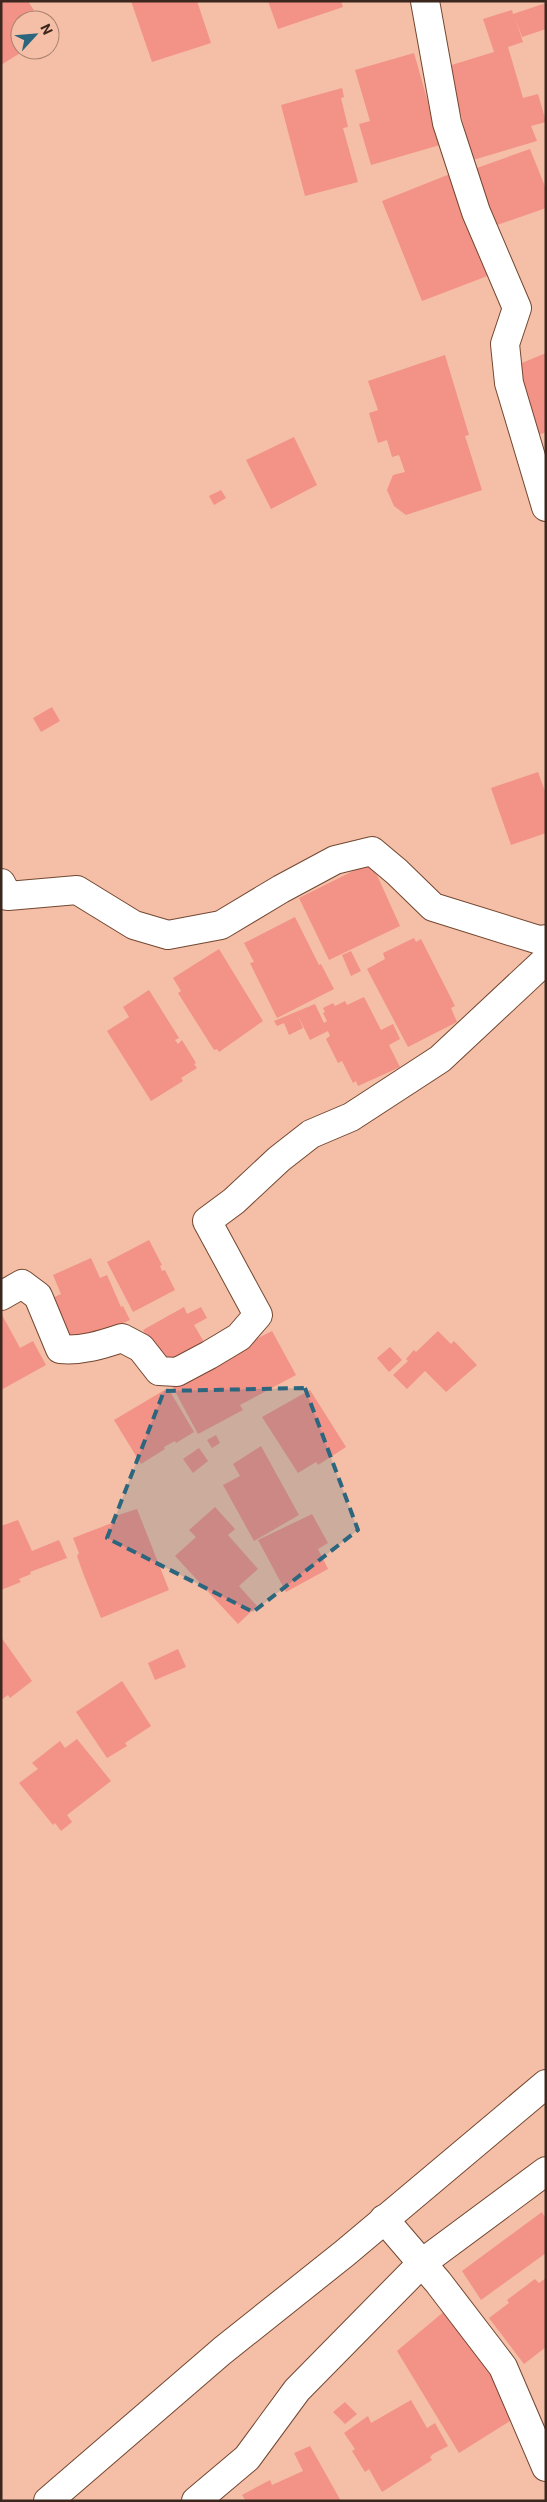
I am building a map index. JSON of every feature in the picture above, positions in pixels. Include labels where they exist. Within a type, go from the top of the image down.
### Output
[{"type":"street","points":[[425,1],[447,123],[476,212],[517,308],[505,344],[509,383],[546,507]]},
{"type":"street","points":[[1,883],[8,896],[77,890],[134,925],[168,935],[221,925],[280,888],[335,860],[372,851],[433,907],[539,940],[546,939]]},
{"type":"street","points":[[1,1296],[22,1284],[38,1296],[60,1349],[75,1350],[102,1345],[122,1338],[141,1348],[159,1371],[177,1372],[239,1337],[258,1315],[208,1221],[234,1201],[279,1159],[311,1134],[351,1117],[440,1059],[546,960]]},
{"type":"street","points":[[48,2501],[222,2351],[345,2253],[546,2084]]},
{"type":"street","points":[[196,2501],[247,2458],[297,2390],[422,2263],[546,2171]]},
{"type":"street","points":[[384,2219],[422,2263],[503,2366],[546,2467]]},
{"type":"highlighted area","points":[[305,1388],[358,1530],[253,1612],[107,1538],[164,1391]]},
{"type":"building","points":[[1,1],[28,1],[34,10],[10,10],[10,59],[1,65]]},
{"type":"building","points":[[131,1],[197,1],[211,43],[152,62]]},
{"type":"building","points":[[268,1],[341,1],[343,7],[278,29]]},
{"type":"building","points":[[546,3],[546,29],[522,37],[515,18],[523,42],[508,47],[523,98],[538,94],[546,122],[531,126],[537,141],[473,160],[457,100],[442,68],[494,52],[483,19],[512,10],[513,14]]},
{"type":"building","points":[[414,53],[440,145],[371,165],[359,124],[370,121],[355,70]]},
{"type":"building","points":[[342,88],[344,97],[341,98],[348,127],[343,128],[358,182],[305,196],[281,105]]},
{"type":"building","points":[[530,149],[546,189],[546,208],[494,226],[474,169]]},
{"type":"building","points":[[450,174],[490,275],[422,301],[382,201]]},
{"type":"building","points":[[546,353],[546,432],[531,438],[510,368]]},
{"type":"building","points":[[445,355],[469,435],[465,436],[482,490],[406,515],[394,506],[387,490],[393,475],[405,472],[399,455],[392,457],[387,440],[378,443],[369,413],[378,410],[368,381]]},
{"type":"building","points":[[294,437],[317,485],[271,509],[246,460]]},
{"type":"building","points":[[221,490],[226,498],[214,505],[209,496]]},
{"type":"building","points":[[52,707],[60,721],[41,732],[33,718]]},
{"type":"building","points":[[538,772],[546,794],[546,833],[511,845],[491,788]]},
{"type":"building","points":[[371,862],[400,926],[329,960],[299,898]]},
{"type":"building","points":[[295,917],[319,965],[321,964],[334,989],[277,1018],[250,963],[254,962],[244,943]]},
{"type":"building","points":[[414,938],[416,942],[421,939],[455,1006],[451,1008],[457,1022],[408,1047],[367,969],[385,959],[383,953]]},
{"type":"building","points":[[219,949],[263,1021],[219,1052],[217,1049],[214,1050],[178,993],[181,991],[173,978]]},
{"type":"building","points":[[351,951],[361,971],[351,976],[342,955]]},
{"type":"building","points":[[149,990],[179,1038],[175,1040],[178,1044],[182,1040],[197,1068],[181,1078],[183,1081],[151,1101],[107,1031],[129,1017],[123,1007]]},
{"type":"building","points":[[364,997],[381,1030],[393,1024],[400,1039],[389,1045],[400,1067],[358,1086],[356,1081],[353,1083],[342,1061],[338,1063],[326,1039],[330,1036],[328,1031],[310,1040],[298,1016],[303,1028],[289,1035],[284,1023],[277,1026],[274,1021],[315,1004],[324,1023],[327,1021],[323,1008],[333,1003],[335,1006],[345,1001],[347,1005]]},
{"type":"building","points":[[149,1240],[162,1265],[160,1266],[162,1271],[165,1270],[175,1290],[133,1312],[107,1262]]},
{"type":"building","points":[[91,1258],[100,1278],[107,1275],[121,1307],[123,1306],[130,1320],[71,1346],[50,1299],[61,1294],[53,1275]]},
{"type":"building","points":[[184,1307],[187,1314],[201,1307],[207,1318],[194,1325],[208,1349],[169,1371],[143,1330]]},
{"type":"building","points":[[1,1313],[20,1348],[33,1341],[46,1365],[1,1390]]},
{"type":"building","points":[[272,1331],[296,1375],[240,1405],[243,1410],[198,1434],[170,1382]]},
{"type":"building","points":[[438,1331],[451,1344],[454,1341],[477,1365],[446,1392],[425,1371],[407,1389],[393,1375],[408,1361],[406,1359],[414,1350],[416,1352]]},
{"type":"building","points":[[390,1347],[402,1360],[389,1372],[377,1358]]},
{"type":"building","points":[[168,1388],[194,1432],[176,1443],[175,1441],[164,1447],[165,1449],[141,1464],[114,1420]]},
{"type":"building","points":[[310,1390],[346,1447],[318,1465],[316,1462],[298,1473],[262,1417]]},
{"type":"building","points":[[216,1435],[220,1443],[212,1448],[207,1440]]},
{"type":"building","points":[[261,1446],[299,1515],[254,1541],[223,1485],[240,1476],[233,1464]]},
{"type":"building","points":[[199,1448],[208,1461],[193,1473],[183,1459]]},
{"type":"building","points":[[215,1507],[235,1529],[228,1535],[258,1569],[239,1586],[257,1606],[238,1624],[175,1556],[196,1537],[189,1530]]},
{"type":"building","points":[[137,1509],[169,1590],[101,1618],[77,1556],[79,1553],[73,1538],[117,1521],[115,1516]]},
{"type":"building","points":[[312,1514],[328,1543],[318,1549],[328,1569],[286,1592],[258,1540]]},
{"type":"building","points":[[18,1520],[32,1551],[59,1540],[67,1558],[30,1572],[31,1574],[19,1579],[21,1582],[1,1590],[1,1526]]},
{"type":"building","points":[[1,1637],[32,1681],[10,1698],[8,1695],[1,1700]]},
{"type":"building","points":[[178,1649],[186,1667],[155,1680],[148,1663]]},
{"type":"building","points":[[122,1681],[151,1726],[125,1743],[127,1746],[107,1758],[76,1712]]},
{"type":"building","points":[[77,1739],[111,1781],[67,1815],[72,1822],[61,1831],[55,1823],[53,1825],[19,1783],[38,1769],[32,1763],[60,1741],[65,1748]]},
{"type":"building","points":[[542,2212],[546,2219],[546,2253],[481,2300],[462,2271]]},
{"type":"building","points":[[546,2278],[546,2347],[524,2364],[489,2318],[509,2303],[507,2300],[535,2279],[539,2283]]},
{"type":"building","points":[[453,2304],[521,2414],[459,2453],[397,2351]]},
{"type":"building","points":[[411,2400],[427,2428],[435,2423],[448,2446],[433,2454],[430,2457],[432,2460],[382,2492],[369,2469],[365,2472],[352,2451],[355,2449],[344,2433],[368,2416],[371,2423]]},
{"type":"building","points":[[345,2402],[357,2414],[345,2424],[333,2412]]},
{"type":"building","points":[[310,2446],[341,2501],[246,2501],[242,2495],[270,2480],[272,2485],[303,2471],[294,2453]]}]
